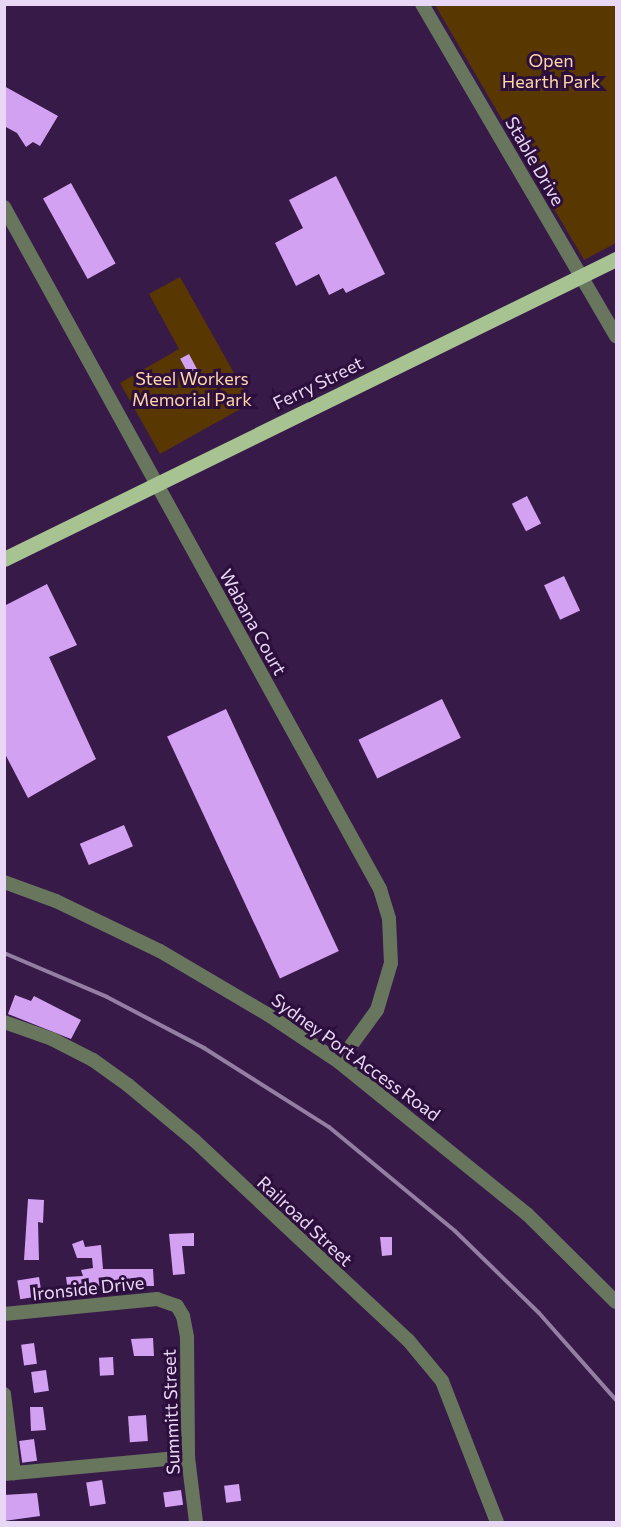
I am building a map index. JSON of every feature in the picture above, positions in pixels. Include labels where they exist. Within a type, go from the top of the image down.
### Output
[{"type":"main road","name":"Ferry Street","points":[[4,559],[616,259]]},
{"type":"street","name":"Stable Drive","points":[[422,4],[616,336]]},
{"type":"street","name":"Wabana Court","points":[[4,207],[380,889],[389,919],[391,963],[377,1010],[339,1062]]},
{"type":"street","name":"Sydney Port Access Road","points":[[4,882],[56,901],[160,951],[267,1014],[339,1062],[527,1214],[616,1302]]},
{"type":"street","name":"Railroad Street","points":[[4,1022],[52,1039],[93,1060],[143,1097],[408,1340],[442,1382],[497,1522]]},
{"type":"street","name":"Ironside Drive","points":[[4,1314],[157,1299],[174,1304]]},
{"type":"street","name":"Summitt Street","points":[[174,1304],[183,1316],[187,1337],[188,1457],[196,1522]]},
{"type":"street","points":[[4,1394],[9,1474],[188,1457]]},
{"type":"green space","name":"Open Hearth Park","points":[[435,5],[616,5],[616,243],[584,260]]},
{"type":"green space","name":"Steel Workers Memorial Park","points":[[180,277],[251,403],[160,454],[120,383],[179,349],[149,294]]},
{"type":"building","points":[[4,86],[58,116],[40,146],[33,142],[26,147],[17,133],[4,126]]},
{"type":"building","points":[[336,176],[385,274],[346,293],[343,288],[329,295],[319,274],[296,286],[275,243],[303,228],[289,200]]},
{"type":"building","points":[[71,183],[116,263],[88,279],[43,199]]},
{"type":"building","points":[[189,354],[197,369],[188,374],[180,359]]},
{"type":"building","points":[[527,496],[541,524],[526,531],[512,504]]},
{"type":"building","points":[[564,576],[580,610],[560,620],[544,585]]},
{"type":"building","points":[[47,584],[77,645],[49,657],[96,759],[28,798],[4,752],[4,606]]},
{"type":"building","points":[[442,699],[461,738],[377,778],[358,740]]},
{"type":"building","points":[[226,709],[339,951],[280,978],[167,736]]},
{"type":"building","points":[[124,825],[133,846],[89,865],[80,844]]},
{"type":"building","points":[[15,995],[31,1001],[34,996],[81,1020],[71,1039],[8,1014]]},
{"type":"building","points":[[28,1199],[44,1200],[43,1223],[38,1222],[39,1260],[24,1260]]},
{"type":"building","points":[[194,1233],[194,1246],[182,1246],[185,1274],[173,1275],[169,1234]]},
{"type":"building","points":[[380,1237],[392,1237],[392,1255],[382,1256]]},
{"type":"building","points":[[83,1240],[85,1247],[101,1245],[103,1269],[153,1269],[154,1286],[134,1286],[133,1280],[68,1292],[66,1277],[83,1276],[81,1270],[93,1268],[92,1258],[77,1258],[72,1244]]},
{"type":"building","points":[[39,1277],[42,1296],[20,1299],[17,1280]]},
{"type":"building","points":[[153,1338],[154,1356],[134,1356],[131,1339]]},
{"type":"building","points":[[34,1343],[37,1364],[24,1366],[21,1345]]},
{"type":"building","points":[[113,1357],[114,1375],[100,1376],[99,1358]]},
{"type":"building","points":[[46,1370],[49,1391],[34,1393],[31,1372]]},
{"type":"building","points":[[30,1407],[43,1407],[46,1430],[31,1431]]},
{"type":"building","points":[[146,1415],[148,1441],[130,1442],[128,1416]]},
{"type":"building","points":[[34,1439],[37,1461],[22,1463],[19,1441]]},
{"type":"building","points":[[102,1480],[106,1504],[90,1506],[86,1483]]},
{"type":"building","points":[[239,1484],[241,1501],[226,1503],[224,1486]]},
{"type":"building","points":[[181,1490],[183,1505],[165,1507],[163,1493]]},
{"type":"building","points":[[37,1493],[40,1516],[4,1521],[4,1495]]},
{"type":"railway","points":[[4,953],[107,997],[204,1048],[329,1127],[455,1231],[539,1313],[616,1400]]}]
